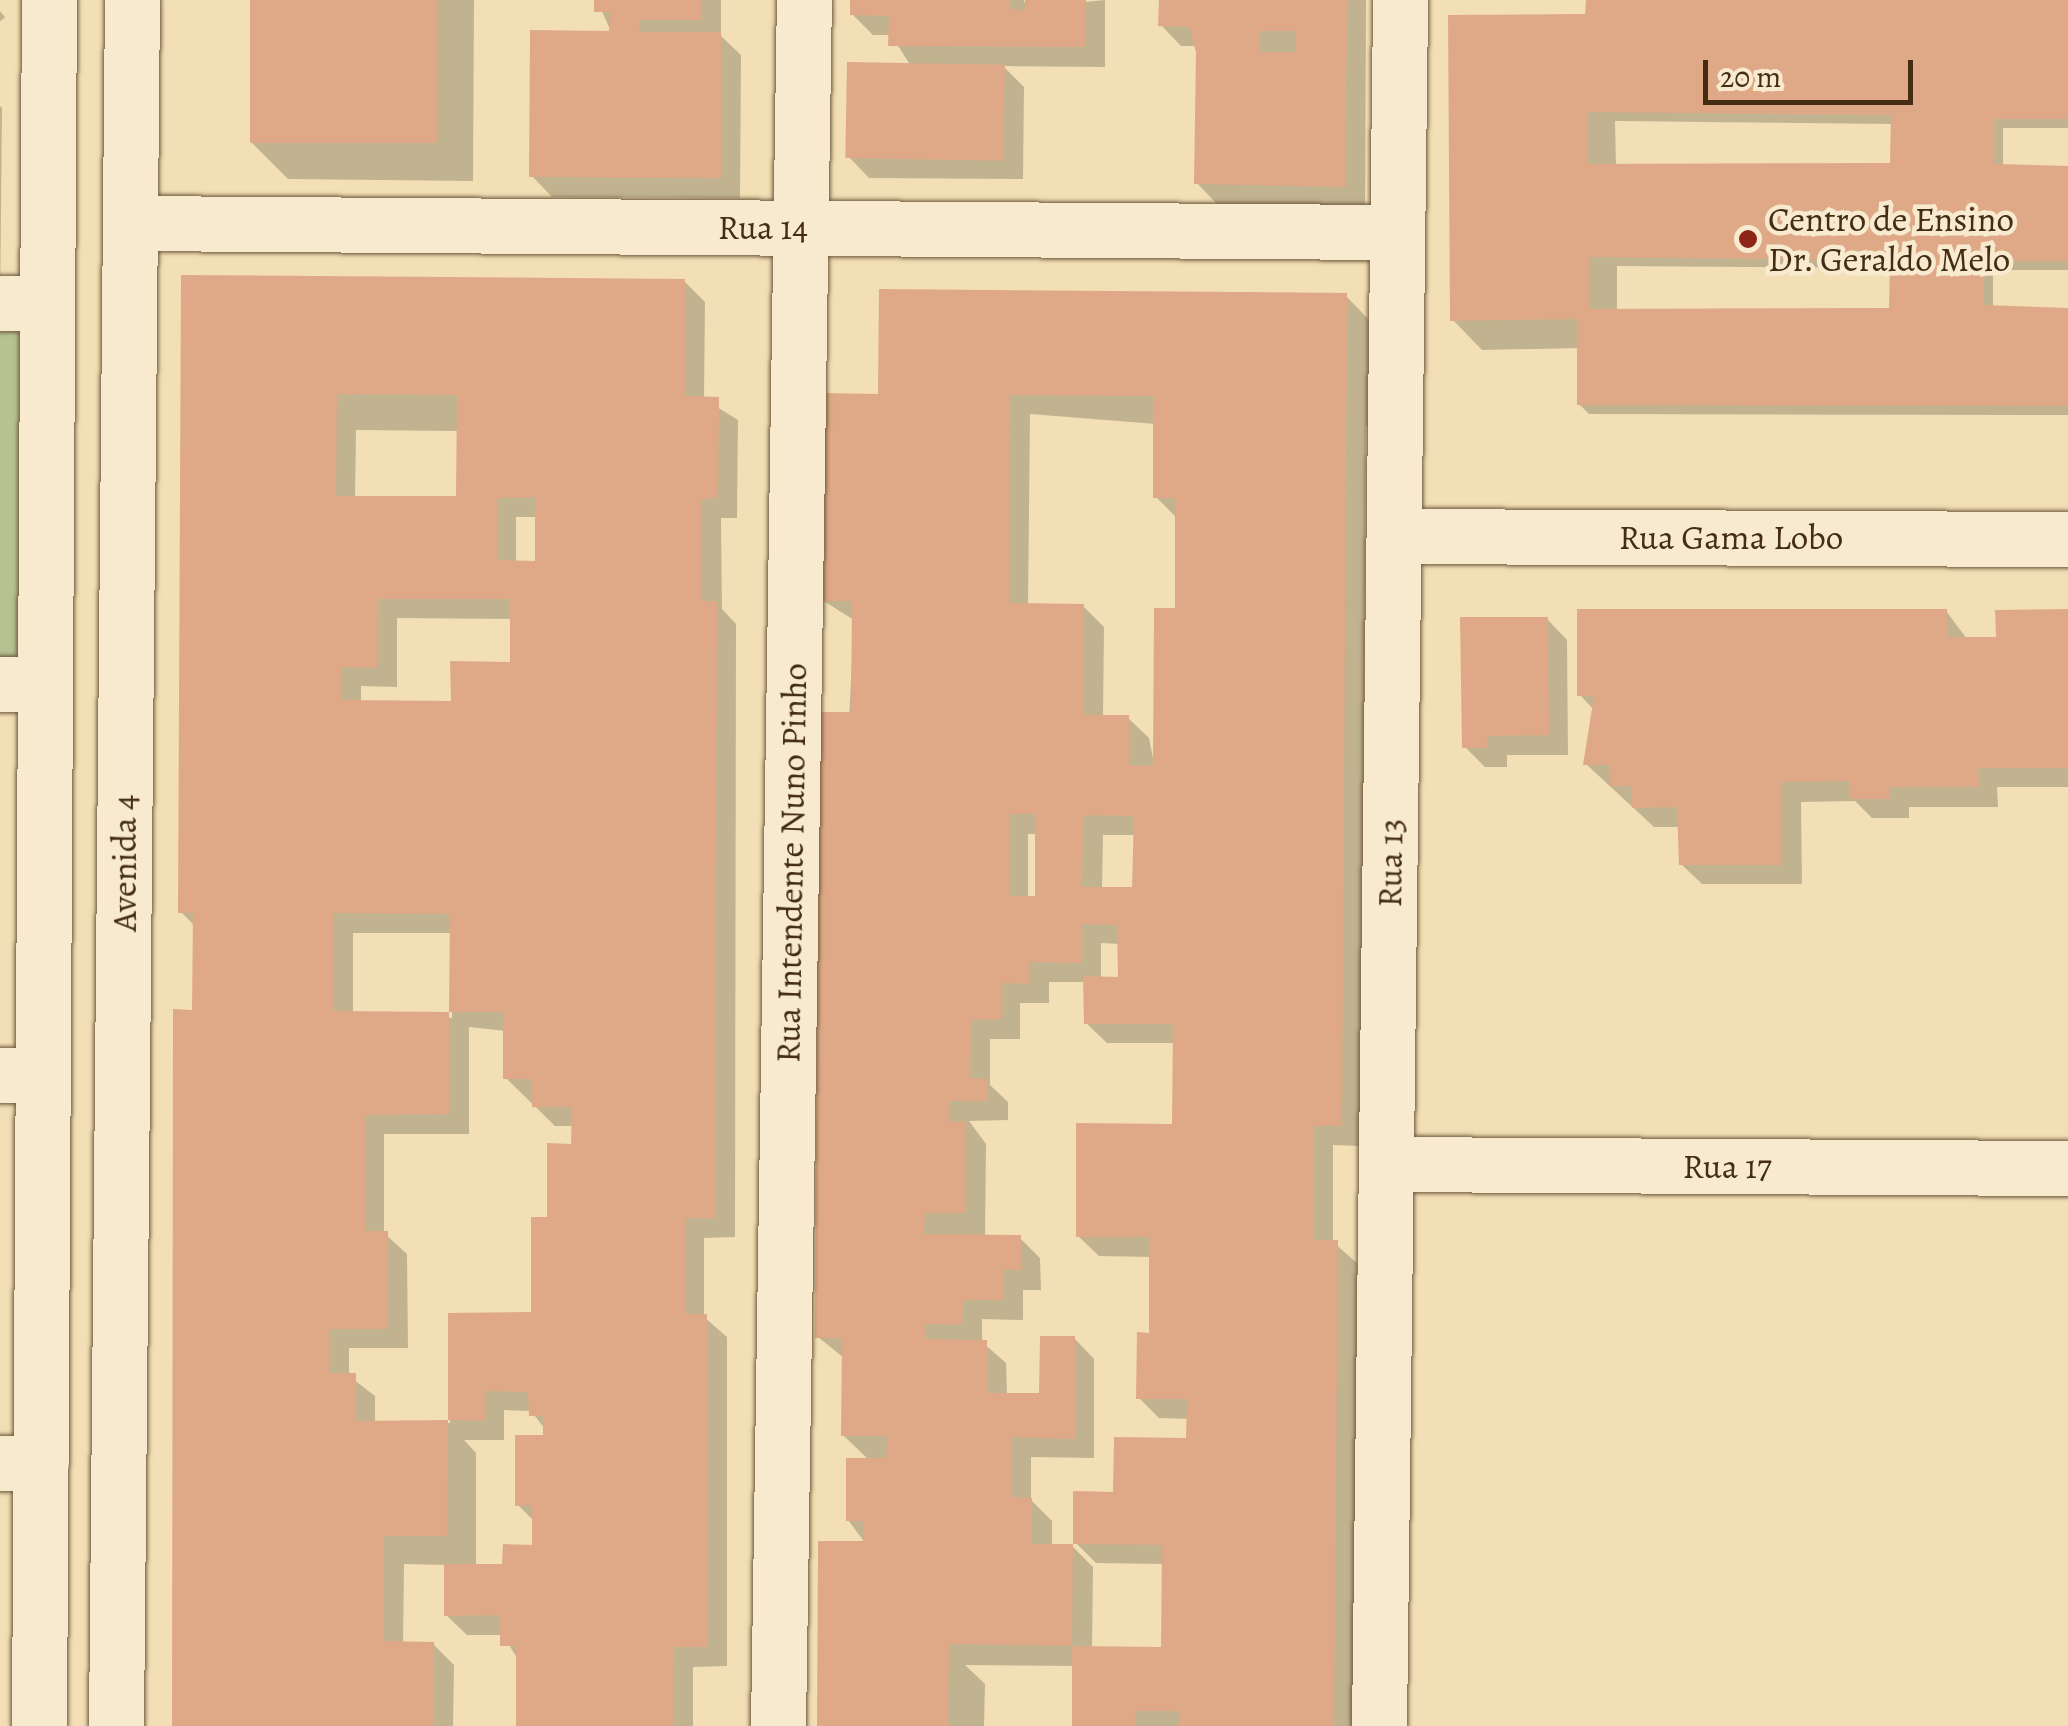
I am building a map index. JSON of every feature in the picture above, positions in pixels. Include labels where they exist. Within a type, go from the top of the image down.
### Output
[{"type":"street","points":[[40,1726],[20,1462],[22,1075],[44,883],[22,684],[23,303],[48,76],[49,0]]},
{"type":"street","name":"Avenida 4","points":[[116,1726],[132,0]]},
{"type":"street","name":"Rua Intendente Nuno Pinho","points":[[778,1726],[804,0]]},
{"type":"street","name":"Rua 13","points":[[1378,1726],[1400,0]]},
{"type":"street","points":[[48,76],[131,78]]},
{"type":"street","name":"Rua 14","points":[[130,224],[1397,232]]},
{"type":"street","name":"Rua Gama Lobo","points":[[1394,536],[2068,538]]},
{"type":"street","points":[[44,883],[124,886]]},
{"type":"street","name":"Rua 17","points":[[1386,1164],[2068,1168]]},
{"type":"green space","points":[[0,324],[27,324],[27,659],[0,659]]},
{"type":"building","points":[[250,0],[438,0],[438,143],[250,143]]},
{"type":"building","points":[[594,0],[702,0],[702,20],[640,20],[639,32],[721,32],[721,178],[529,177],[530,30],[609,31],[610,12],[594,12]]},
{"type":"building","points":[[850,0],[1010,0],[1010,9],[1025,10],[1025,0],[1086,0],[1085,47],[888,46],[889,16],[850,15]]},
{"type":"building","points":[[1159,0],[1347,0],[1345,187],[1194,184],[1196,52],[1189,27],[1158,26]],"holes":[[[1260,31],[1296,31],[1296,52],[1260,52]]]},
{"type":"building","name":"Centro de Ensino Dr. Geraldo Melo","points":[[1586,0],[2068,0],[2068,119],[1994,119],[1994,164],[2068,166],[2068,261],[1984,261],[1984,305],[2068,308],[2068,406],[1577,405],[1577,319],[1450,321],[1448,15],[1585,14]],"holes":[[[1587,112],[1891,115],[1890,163],[1587,164]],[[1589,257],[1890,260],[1889,308],[1589,309]]]},
{"type":"building","points":[[847,62],[1005,65],[1003,161],[845,158]]},
{"type":"building","points":[[181,275],[685,279],[685,396],[719,397],[718,498],[702,499],[702,601],[717,601],[715,1218],[685,1218],[685,1314],[707,1314],[707,1647],[674,1647],[673,1726],[516,1726],[516,1646],[500,1646],[500,1615],[444,1616],[444,1564],[502,1564],[503,1544],[532,1545],[532,1505],[515,1506],[515,1435],[543,1435],[543,1416],[529,1416],[528,1392],[485,1391],[485,1421],[448,1420],[447,1536],[384,1536],[384,1641],[434,1642],[434,1726],[172,1726],[173,1009],[192,1010],[193,913],[178,913]],"holes":[[[337,394],[457,395],[456,496],[336,496]],[[535,497],[535,561],[497,560],[497,498]],[[378,599],[510,599],[510,662],[450,661],[451,701],[342,700],[342,667],[377,668]],[[333,913],[450,914],[449,1012],[334,1011]],[[449,1012],[503,1012],[503,1079],[532,1079],[532,1107],[572,1107],[571,1144],[547,1143],[547,1217],[531,1217],[531,1312],[448,1313],[448,1420],[355,1421],[356,1373],[329,1373],[329,1329],[388,1329],[388,1231],[365,1231],[365,1115],[449,1114]]]},
{"type":"building","points":[[879,289],[1347,293],[1342,1126],[1314,1126],[1314,1240],[1338,1240],[1334,1726],[1180,1726],[1180,1711],[1135,1711],[1135,1726],[1072,1726],[1072,1646],[949,1644],[948,1726],[817,1726],[818,1541],[863,1541],[864,1521],[846,1521],[846,1458],[886,1458],[887,1436],[841,1436],[842,1338],[815,1338],[819,712],[851,712],[852,601],[819,601],[821,393],[878,394]],"holes":[[[1010,395],[1153,396],[1153,498],[1175,498],[1175,608],[1154,608],[1153,766],[1129,765],[1129,715],[1084,715],[1084,604],[1009,603]],[[1009,814],[1035,814],[1035,896],[1009,896]],[[1083,815],[1134,816],[1132,887],[1082,887]],[[1082,924],[1117,925],[1118,977],[1083,976],[1084,1024],[1173,1024],[1172,1124],[1076,1123],[1076,1237],[1149,1237],[1149,1333],[1137,1332],[1136,1399],[1187,1399],[1186,1438],[1114,1437],[1113,1492],[1073,1491],[1073,1544],[1032,1544],[1032,1498],[1011,1497],[1011,1437],[1075,1439],[1075,1336],[1040,1336],[1039,1393],[987,1393],[987,1340],[926,1339],[926,1324],[962,1325],[963,1300],[1004,1300],[1003,1270],[1021,1270],[1021,1235],[924,1234],[925,1213],[966,1213],[966,1121],[949,1122],[950,1101],[988,1101],[988,1079],[970,1078],[971,1020],[1001,1019],[1001,983],[1029,984],[1029,962],[1082,963]],[[1073,1544],[1162,1545],[1161,1647],[1072,1646]]]},
{"type":"building","points":[[1577,609],[1947,609],[1948,637],[1996,637],[1995,610],[2068,609],[2068,768],[1978,768],[1979,787],[1890,787],[1889,799],[1849,799],[1849,781],[1782,782],[1782,865],[1679,865],[1677,807],[1632,808],[1631,786],[1610,786],[1609,765],[1583,765],[1594,696],[1577,696]]},
{"type":"building","points":[[1460,617],[1548,617],[1549,735],[1487,736],[1488,748],[1462,748]]},
{"type":"place","name":"Centro de Ensino Dr. Geraldo Melo","points":[[1748,239]]}]
